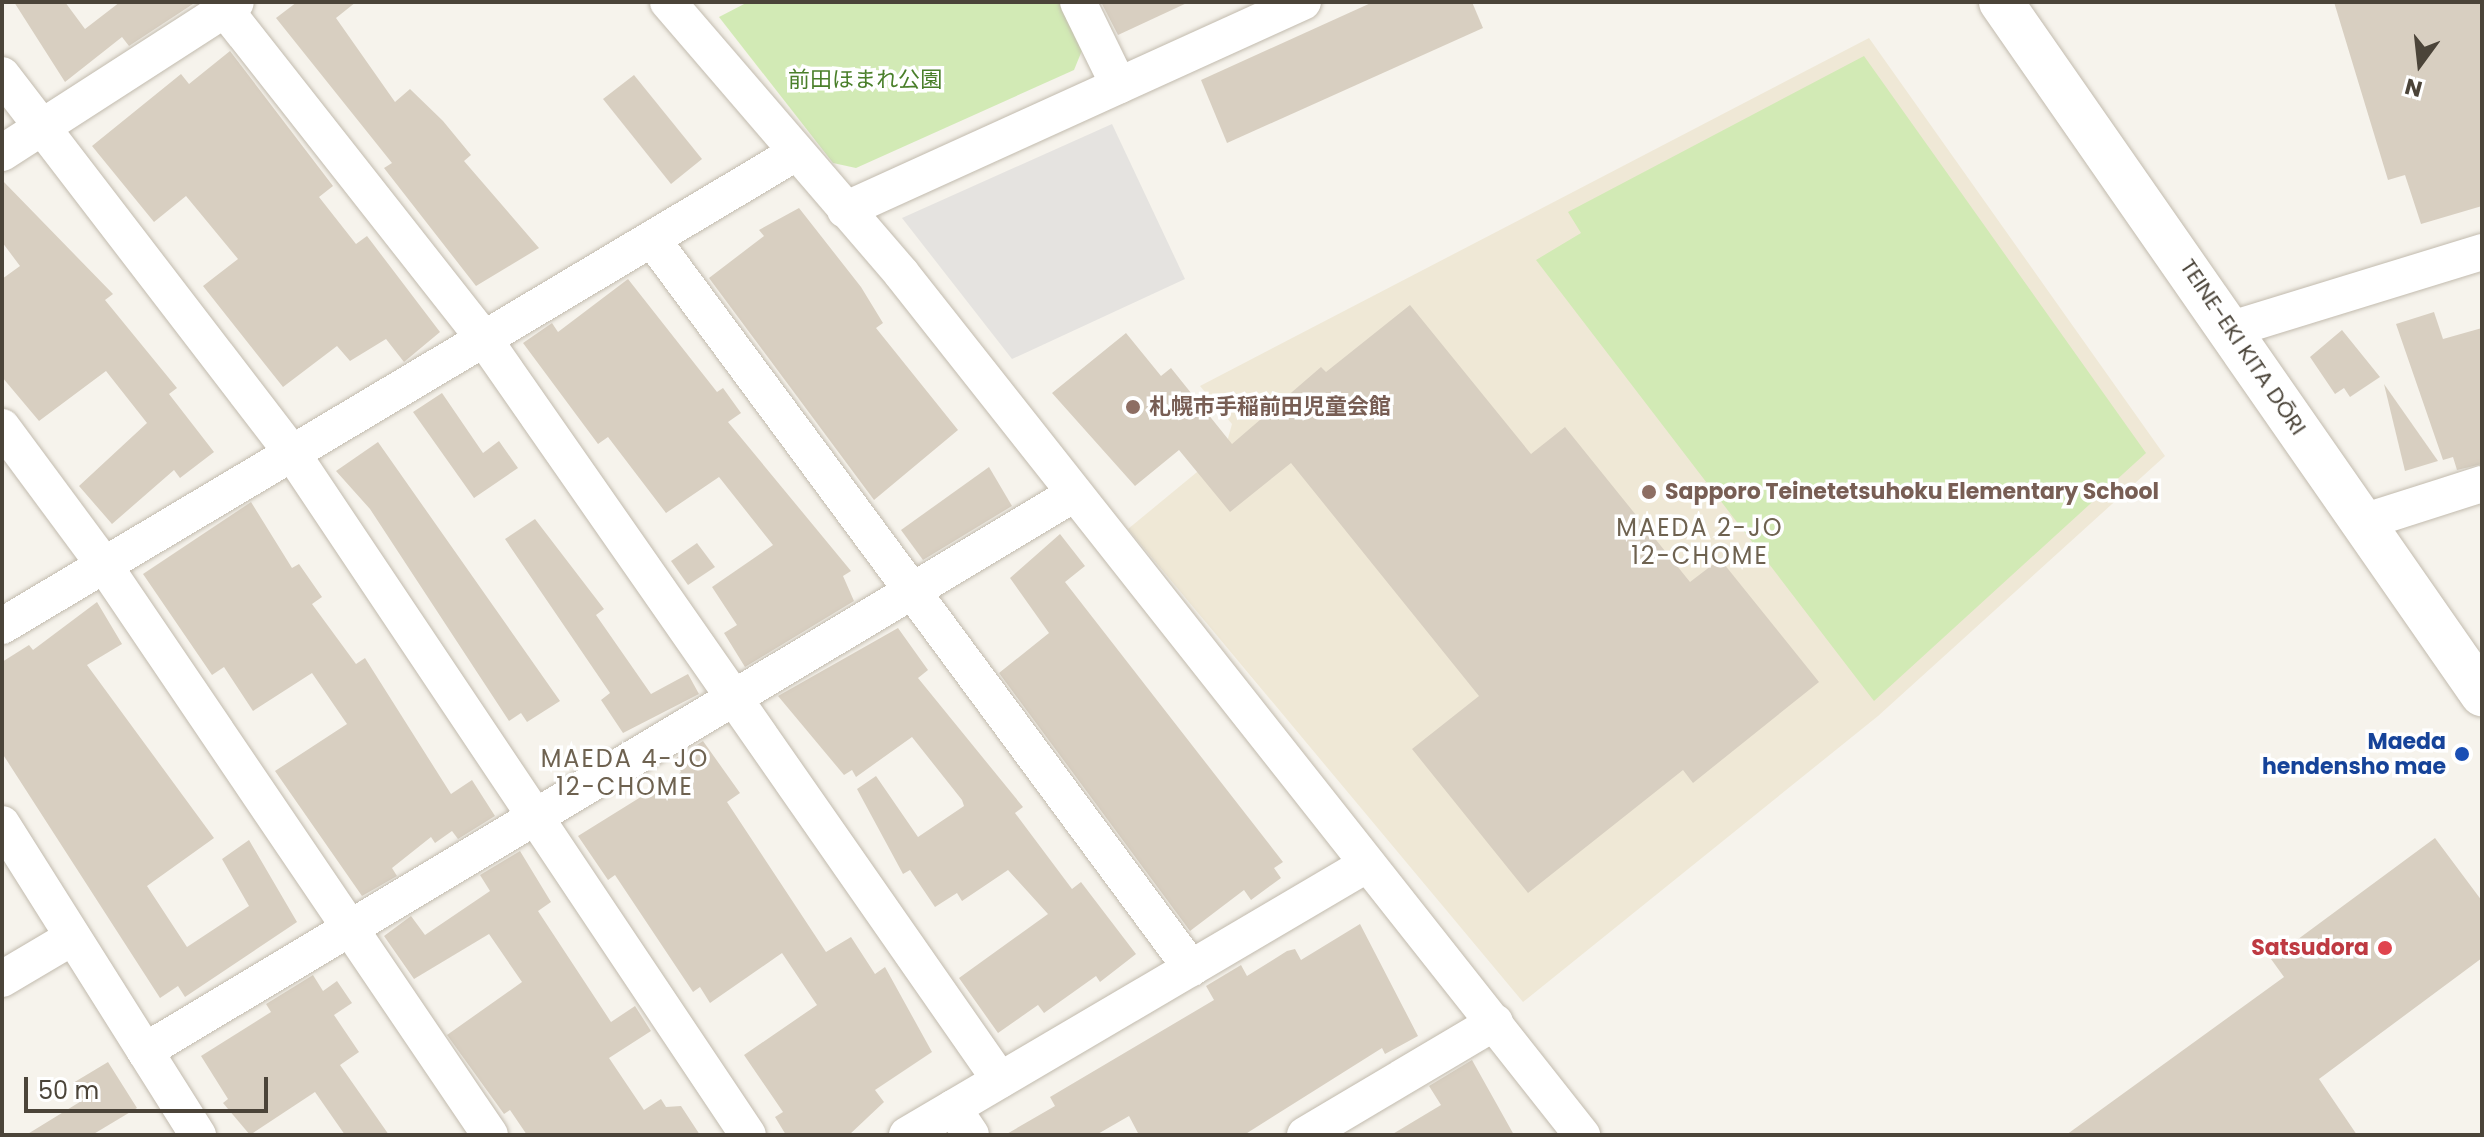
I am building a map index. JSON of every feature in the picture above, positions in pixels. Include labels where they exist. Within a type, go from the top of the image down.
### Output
[{"type":"street","points":[[668,2],[794,154],[845,210],[1582,1135]]},
{"type":"street","points":[[1078,2],[1119,86]]},
{"type":"street","points":[[845,210],[1303,2]]},
{"type":"street","name":"TEINE-EKI KITA DŌRI","points":[[2001,2],[2232,329],[2363,522],[2475,673]]},
{"type":"street","points":[[2,153],[42,130],[227,5],[484,339],[1000,1080]]},
{"type":"street","points":[[2,75],[292,453],[748,1135]]},
{"type":"street","points":[[2,626],[794,154]]},
{"type":"street","points":[[652,239],[1191,968]]},
{"type":"street","points":[[2232,329],[2482,252]]},
{"type":"street","points":[[2,427],[104,565],[490,1135]]},
{"type":"street","points":[[2363,522],[2482,484]]},
{"type":"street","points":[[145,1051],[349,927],[537,820],[915,595],[1074,494]]},
{"type":"street","points":[[2,824],[198,1135]]},
{"type":"street","points":[[907,1135],[962,1122],[1000,1080],[1366,865]]},
{"type":"street","points":[[2,979],[73,937]]},
{"type":"street","points":[[1305,1135],[1495,1022]]},
{"type":"shaded area","name":"Sapporo Teinetetsuhoku Elementary School","points":[[1869,38],[2165,456],[1878,716],[1523,1002],[1128,529],[1225,449],[1232,424],[1200,386]]},
{"type":"shaded area","points":[[1112,124],[1185,279],[1012,359],[902,218]]},
{"type":"green space","name":"前田ほまれ公園","points":[[748,2],[1059,2],[1083,48],[1074,70],[856,168],[833,163],[719,17]]},
{"type":"green space","points":[[1864,56],[2146,453],[1874,701],[1536,260],[1581,233],[1568,212]]},
{"type":"building","points":[[14,2],[65,2],[85,29],[120,2],[196,2],[129,46],[122,37],[65,82]]},
{"type":"building","points":[[297,2],[356,2],[336,18],[395,102],[410,89],[443,121],[471,155],[464,161],[539,248],[476,286],[384,168],[392,163],[276,18]]},
{"type":"building","points":[[1101,2],[1189,2],[1118,35]]},
{"type":"building","points":[[1373,2],[1472,2],[1483,28],[1227,143],[1201,80]]},
{"type":"building","points":[[2334,2],[2482,2],[2482,206],[2421,224],[2405,175],[2388,180]]},
{"type":"building","points":[[230,51],[333,186],[319,197],[356,244],[367,236],[440,332],[404,362],[386,339],[350,361],[337,346],[283,387],[203,286],[238,259],[186,196],[154,222],[92,146],[181,74],[189,84]]},
{"type":"building","points":[[634,75],[702,159],[671,184],[603,99]]},
{"type":"building","points":[[2,180],[113,294],[105,300],[177,388],[169,394],[214,452],[180,478],[174,470],[112,524],[79,486],[147,423],[106,371],[39,421],[2,377],[2,279],[20,266],[2,242]]},
{"type":"building","points":[[799,208],[861,287],[883,323],[876,328],[958,430],[874,500],[709,278],[764,236],[759,230]]},
{"type":"building","points":[[628,279],[717,392],[723,388],[741,413],[728,422],[851,571],[843,576],[854,601],[745,667],[724,633],[737,625],[712,587],[773,545],[719,477],[666,513],[608,437],[598,444],[523,343],[552,323],[558,332]]},
{"type":"building","points":[[1410,305],[1531,454],[1565,427],[1690,582],[1720,559],[1819,682],[1693,783],[1683,770],[1528,893],[1412,749],[1479,696],[1291,463],[1230,512],[1179,450],[1135,486],[1052,393],[1126,333],[1161,376],[1171,368],[1232,444],[1321,367],[1326,372]]},
{"type":"building","points":[[2434,312],[2443,339],[2482,328],[2482,464],[2457,470],[2453,457],[2443,460],[2396,324]]},
{"type":"building","points":[[2342,330],[2380,377],[2350,397],[2344,388],[2335,394],[2310,357]]},
{"type":"building","points":[[2384,384],[2438,461],[2405,471]]},
{"type":"building","points":[[442,393],[483,453],[499,441],[518,468],[474,498],[413,412]]},
{"type":"building","points":[[378,442],[560,701],[527,722],[521,713],[509,721],[370,509],[336,471]]},
{"type":"building","points":[[989,467],[1012,506],[923,560],[901,530]]},
{"type":"building","points":[[251,502],[292,568],[299,564],[322,597],[312,604],[356,664],[365,658],[451,794],[472,780],[495,816],[458,839],[452,831],[435,843],[431,837],[392,868],[397,876],[362,896],[275,771],[347,724],[312,673],[253,711],[224,667],[212,675],[143,574]]},
{"type":"building","points":[[535,519],[604,609],[596,615],[651,694],[688,674],[699,694],[623,733],[601,700],[610,693],[505,539]]},
{"type":"building","points":[[1060,534],[1085,566],[1065,582],[1283,862],[1274,868],[1281,878],[1251,900],[1244,890],[1190,931],[999,673],[1049,633],[1010,578]]},
{"type":"building","points":[[697,543],[715,567],[688,585],[671,561]]},
{"type":"building","points":[[97,602],[122,644],[87,665],[214,838],[147,886],[187,947],[249,906],[222,859],[249,840],[297,922],[185,997],[178,986],[160,998],[2,753],[2,662],[29,645],[33,650]]},
{"type":"building","points":[[898,628],[928,670],[918,678],[1023,807],[1015,813],[1072,889],[1081,882],[1136,954],[1100,982],[1096,976],[1044,1013],[1038,1005],[998,1033],[959,978],[1048,914],[1008,870],[962,901],[957,893],[935,907],[910,870],[903,874],[857,789],[876,776],[918,837],[964,806],[962,800],[912,737],[856,777],[852,770],[844,775],[778,696]]},
{"type":"building","points":[[703,741],[740,793],[727,802],[826,952],[851,937],[875,974],[885,967],[932,1052],[875,1090],[884,1102],[849,1135],[786,1135],[775,1117],[783,1112],[744,1055],[817,1005],[782,953],[710,1003],[700,987],[693,992],[615,875],[608,880],[578,836],[681,772],[673,760]]},
{"type":"building","points":[[2435,838],[2482,901],[2482,958],[2319,1079],[2357,1135],[2066,1135],[2284,977],[2271,959]]},
{"type":"building","points":[[520,851],[551,902],[538,911],[611,1022],[635,1006],[651,1031],[609,1058],[644,1110],[661,1099],[666,1107],[681,1106],[700,1135],[527,1135],[510,1110],[504,1114],[447,1035],[522,982],[489,934],[414,979],[384,936],[411,916],[425,935],[490,891],[480,875]]},
{"type":"building","points":[[1360,924],[1418,1036],[1385,1054],[1382,1048],[1244,1135],[1139,1135],[1129,1116],[1096,1135],[1005,1135],[1055,1106],[1050,1097],[1214,1000],[1206,986],[1241,965],[1247,976],[1295,949],[1301,960]]},
{"type":"building","points":[[313,975],[323,991],[337,981],[352,1003],[334,1015],[359,1052],[340,1065],[389,1135],[345,1135],[315,1092],[250,1135],[223,1103],[228,1099],[201,1056],[271,1012],[266,1004]]},
{"type":"building","points":[[1472,1060],[1514,1135],[1391,1135],[1441,1105],[1429,1086]]},
{"type":"building","points":[[108,1062],[137,1108],[92,1135],[26,1135],[83,1100],[73,1083]]},
{"type":"place","name":"札幌市手稲前田児童会館","points":[[1133,407]]},
{"type":"place","name":"Sapporo Teinetetsuhoku Elementary School","points":[[1649,492]]},
{"type":"place","name":"Maeda hendensho mae","points":[[2462,754]]},
{"type":"place","name":"Satsudora","points":[[2385,948]]},
{"type":"district","name":"MAEDA 2-JO 12-CHOME","points":[[1700,542]]},
{"type":"district","name":"MAEDA 4-JO 12-CHOME","points":[[625,773]]}]
